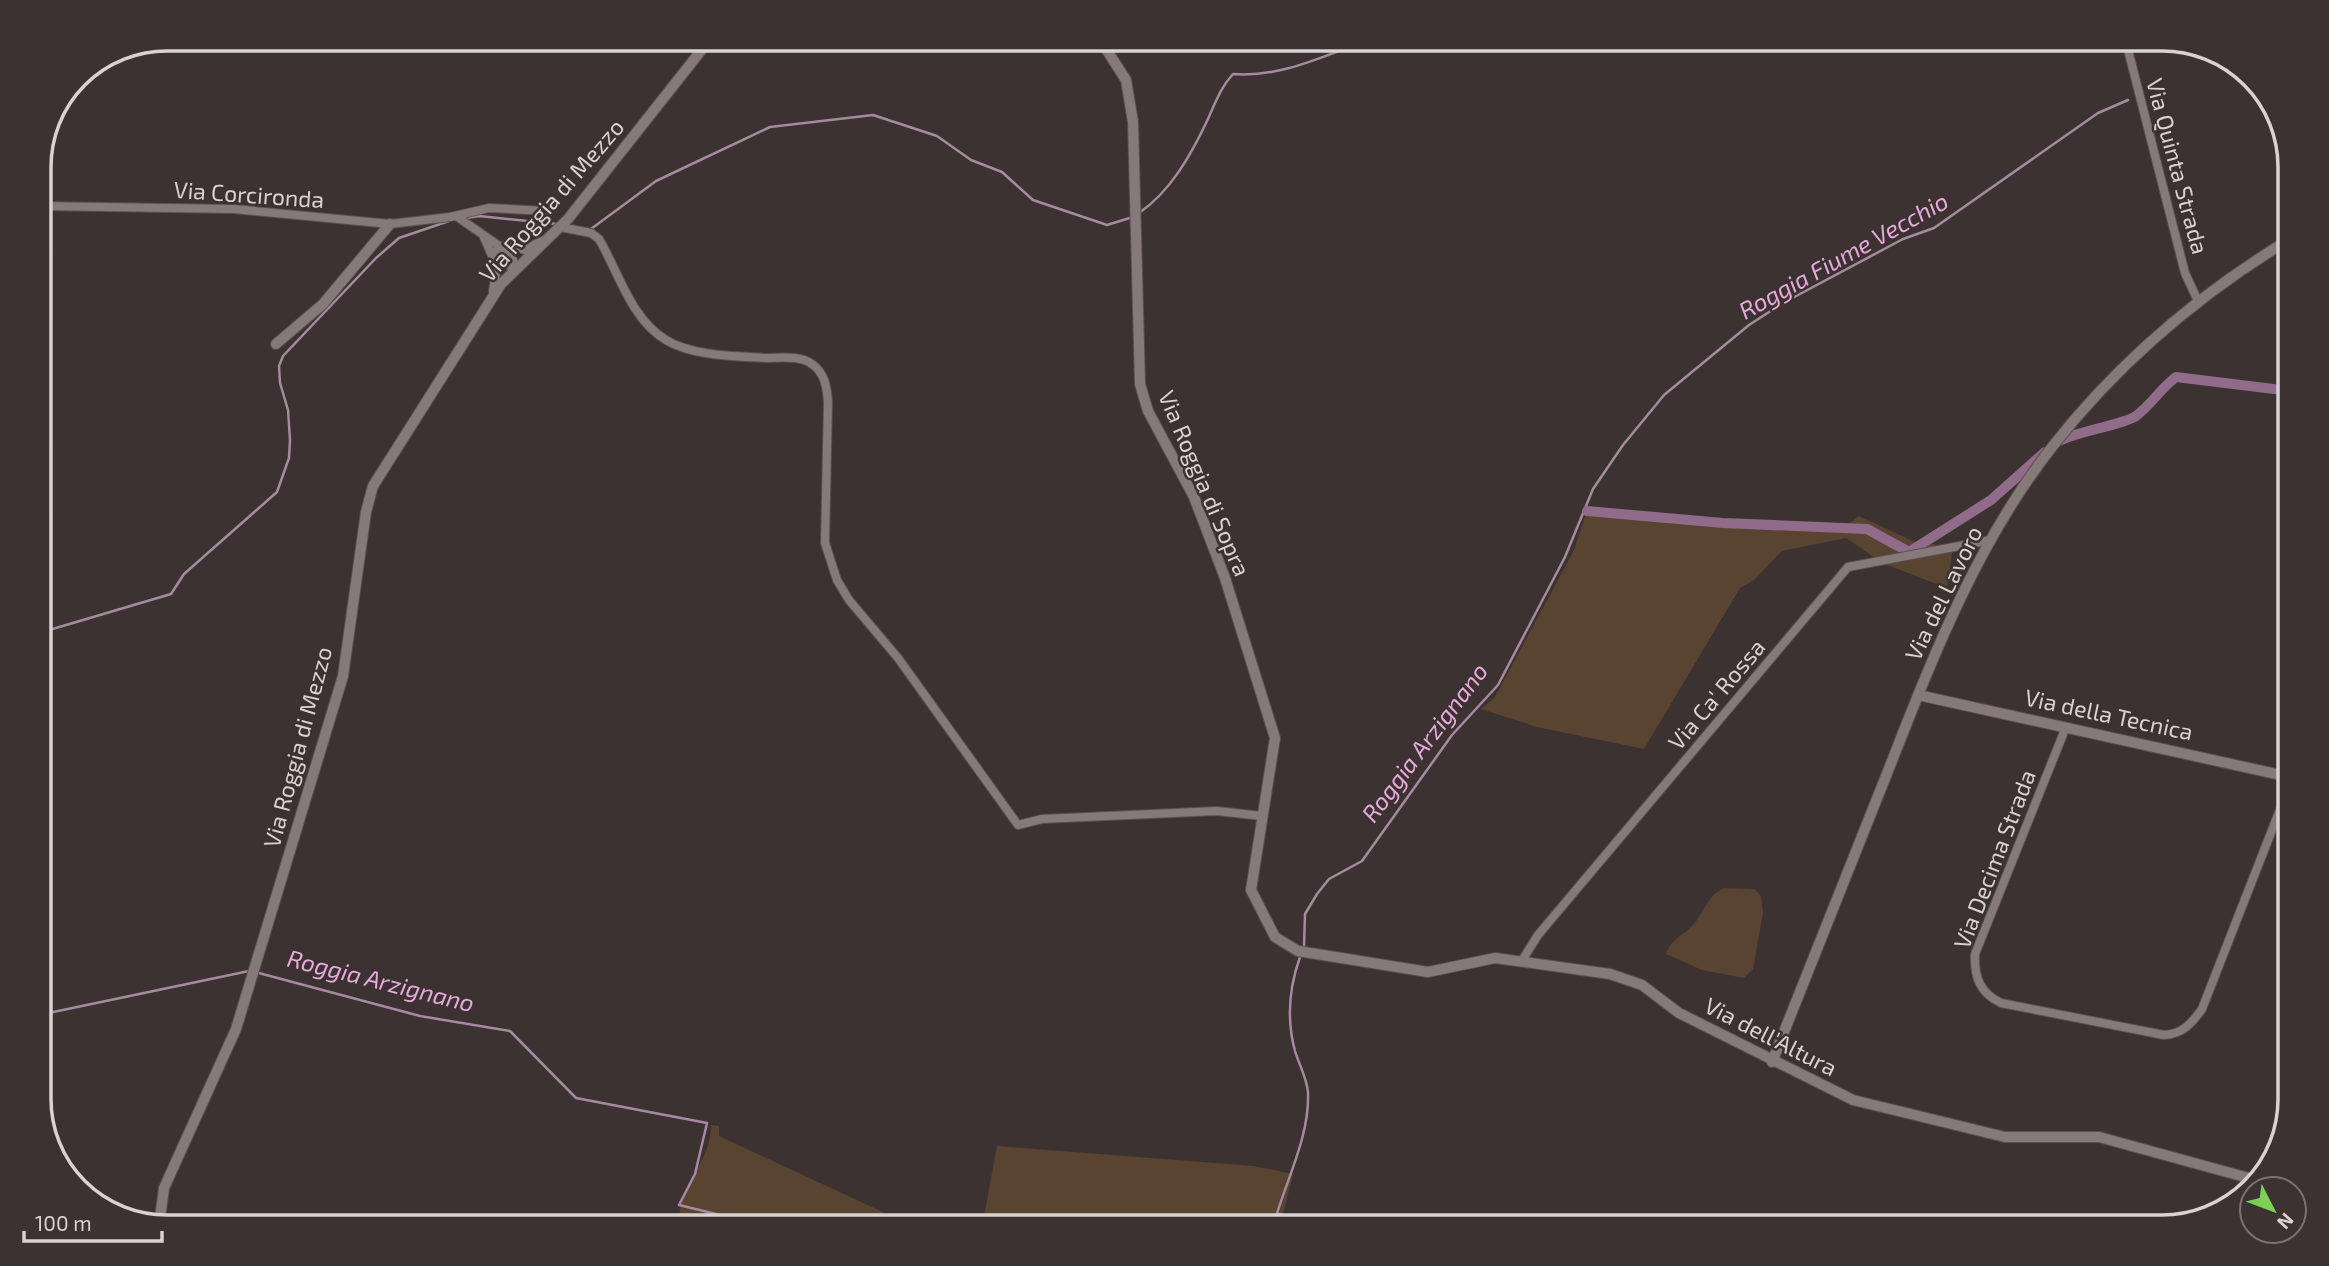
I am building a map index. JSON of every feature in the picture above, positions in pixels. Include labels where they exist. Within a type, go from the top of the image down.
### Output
[{"type":"street","name":"Via Roggia di Mezzo","points":[[161,1215],[164,1188],[236,1029],[342,677],[366,512],[373,486],[491,299],[516,269],[559,227],[704,51]]},
{"type":"street","name":"Via Roggia di Sopra","points":[[1108,51],[1126,80],[1133,122],[1140,384],[1148,411],[1194,497],[1225,578],[1275,738],[1251,890],[1275,937]]},
{"type":"street","name":"Via Quinta Strada","points":[[2128,51],[2185,273],[2198,301]]},
{"type":"street","name":"Via Corcironda","points":[[51,205],[234,209],[390,224],[456,216],[489,208],[547,211]]},
{"type":"street","points":[[456,216],[483,235],[516,249],[525,250],[559,227],[591,233],[599,239],[635,308],[655,332],[667,341],[708,352],[800,359],[818,369],[826,382],[828,402],[825,543],[837,580],[849,600],[898,658],[1018,825],[1042,819],[1217,811],[1262,816]]},
{"type":"street","points":[[276,344],[323,304],[390,224]]},
{"type":"street","points":[[483,235],[502,262],[516,269]]},
{"type":"street","points":[[483,235],[496,267],[491,299]]},
{"type":"street","name":"Via del Lavoro","points":[[1772,1062],[1945,627],[1991,540],[2052,447],[2097,394],[2198,301],[2278,247]]},
{"type":"street","name":"Via Ca' Rossa","points":[[1523,959],[1538,935],[1848,567],[1991,540]]},
{"type":"street","name":"Via della Tecnica","points":[[1918,695],[2278,774]]},
{"type":"street","name":"Via Decima Strada","points":[[2066,727],[1975,954],[1974,971],[1980,986],[1989,998],[2001,1003],[2164,1035],[2177,1034],[2202,1009],[2278,815]]},
{"type":"street","name":"Via dell'Altura","points":[[1275,937],[1298,951],[1428,972],[1495,958],[1523,959],[1610,974],[1642,985],[1679,1013],[1772,1062],[1853,1100],[1956,1127],[2017,1138],[2089,1135],[2238,1175]]},
{"type":"shaded area","points":[[1588,507],[1668,519],[1846,526],[1859,516],[1915,542],[1953,547],[1947,588],[1882,563],[1846,538],[1782,551],[1754,580],[1740,588],[1644,749],[1537,727],[1481,709],[1495,697],[1574,550]]},
{"type":"shaded area","points":[[1724,888],[1754,889],[1761,896],[1763,913],[1753,969],[1744,978],[1702,970],[1666,954],[1674,941],[1696,921],[1714,895]]},
{"type":"shaded area","points":[[711,1125],[719,1126],[719,1136],[889,1215],[679,1215],[684,1196],[706,1151]]},
{"type":"shaded area","points":[[997,1146],[1254,1166],[1293,1174],[1283,1215],[984,1215]]},
{"type":"waterway","points":[[1139,213],[1160,195],[1179,172],[1221,91],[1233,74],[1270,72],[1339,51]]},
{"type":"waterway","name":"Roggia Fiume Vecchio","points":[[1304,947],[1305,914],[1317,894],[1329,879],[1362,861],[1452,735],[1498,685],[1565,557],[1593,489],[1623,445],[1664,395],[1749,325],[1783,303],[1903,239],[1934,228],[2098,113],[2128,100]]},
{"type":"waterway","points":[[591,229],[656,181],[770,127],[873,115],[937,136],[971,160],[1002,172],[1033,200],[1107,225],[1133,217]]},
{"type":"waterway","points":[[466,218],[479,216],[557,224]]},
{"type":"waterway","points":[[51,629],[171,594],[184,574],[277,492],[289,458],[290,440],[288,410],[280,383],[279,366],[283,356],[376,258],[399,238],[449,221]]},
{"type":"waterway","name":"Roggia Arzignano","points":[[2057,442],[2136,416],[2176,377],[2278,390]]},
{"type":"waterway","name":"Roggia Arzignano","points":[[1587,511],[1723,523],[1867,529],[1909,552],[1991,500],[2045,452]]},
{"type":"waterway","name":"Roggia Arzignano","points":[[1277,1215],[1301,1144],[1308,1109],[1308,1092],[1292,1039],[1290,1015],[1293,980],[1300,957]]},
{"type":"waterway","name":"Roggia Arzignano","points":[[51,1012],[249,971]]},
{"type":"waterway","name":"Roggia Arzignano","points":[[255,972],[420,1016],[510,1031],[576,1098],[707,1123],[695,1174],[679,1205],[717,1215]]},
{"type":"waterway","points":[[1278,1214],[1283,1215]]}]
